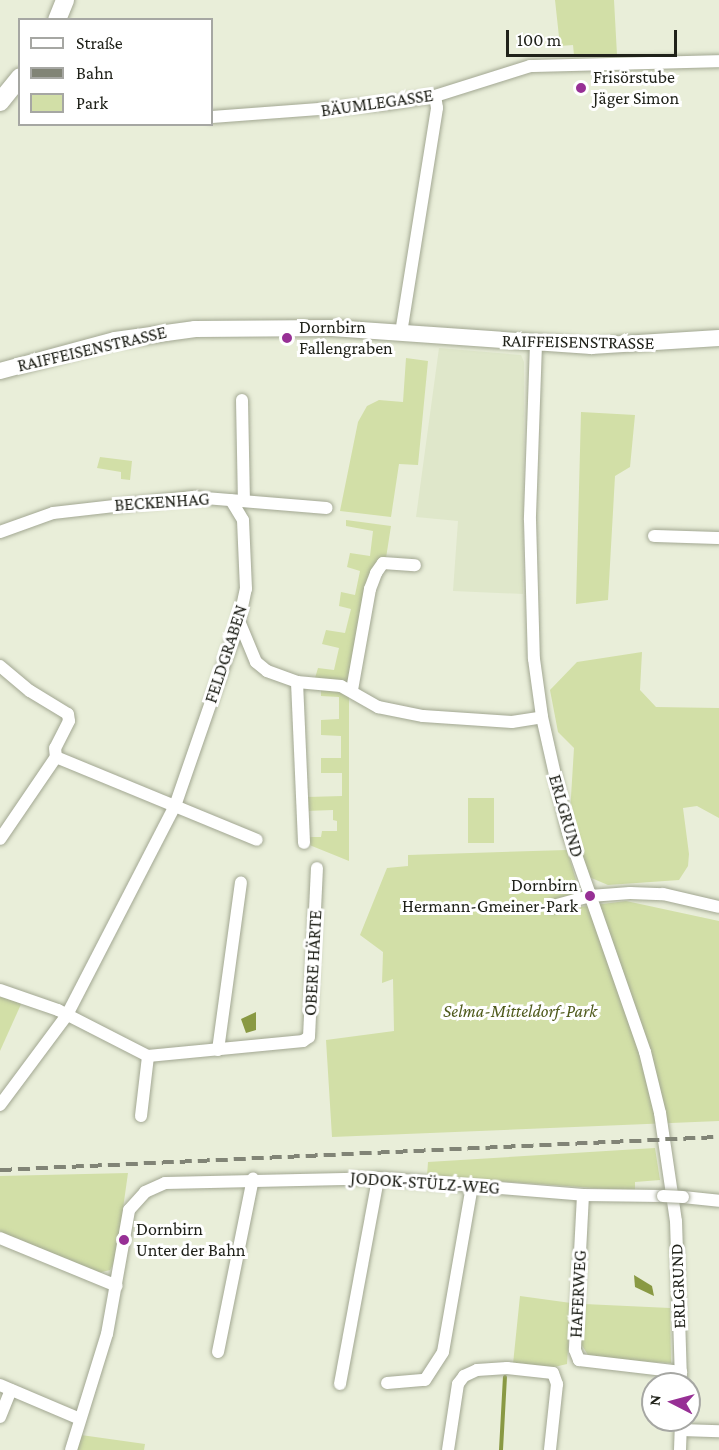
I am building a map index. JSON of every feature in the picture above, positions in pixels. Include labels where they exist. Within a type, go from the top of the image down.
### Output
[{"type":"main road","points":[[58,18],[65,0]]},
{"type":"street","name":"BÄUMLEGASSE","points":[[213,117],[329,111],[435,96],[530,66],[719,61]]},
{"type":"street","points":[[401,333],[437,108],[435,96]]},
{"type":"street","name":"RAIFFEISENSTRASSE","points":[[0,371],[115,340],[176,330],[256,326],[401,333],[536,344],[634,345],[719,338]]},
{"type":"street","name":"ERLGRUND","points":[[536,344],[530,531],[534,659],[542,717],[568,832],[645,1052],[660,1113],[676,1221],[681,1372]]},
{"type":"street","points":[[238,500],[242,400]]},
{"type":"street","name":"BECKENHAG","points":[[0,532],[53,513],[193,497],[327,508]]},
{"type":"street","name":"FELDGRABEN","points":[[0,1105],[67,1015],[175,806],[239,621],[246,589],[243,520],[238,500]]},
{"type":"street","points":[[654,536],[719,538]]},
{"type":"street","points":[[352,690],[376,573],[383,563],[415,565]]},
{"type":"street","points":[[239,621],[256,662],[267,671],[297,682],[352,690],[378,707],[423,716],[512,722],[542,717]]},
{"type":"street","points":[[0,839],[56,757],[55,748],[69,721],[68,714],[30,692],[1,667]]},
{"type":"street","points":[[297,682],[304,843]]},
{"type":"street","points":[[56,757],[257,840]]},
{"type":"street","name":"OBERE HÄRTE","points":[[148,1056],[218,1050],[309,1037],[317,868]]},
{"type":"street","points":[[218,1050],[241,883]]},
{"type":"street","points":[[553,906],[590,896],[663,894],[719,907]]},
{"type":"street","points":[[0,990],[67,1015],[148,1056],[141,1116]]},
{"type":"street","points":[[218,1352],[253,1178]]},
{"type":"street","name":"JODOK-STÜLZ-WEG","points":[[117,1286],[129,1210],[136,1200],[165,1183],[253,1178],[378,1178],[583,1196],[663,1196],[719,1201]]},
{"type":"street","points":[[340,1384],[378,1178]]},
{"type":"street","points":[[387,1383],[426,1380],[443,1352],[472,1185]]},
{"type":"street","name":"HAFERWEG","points":[[583,1196],[575,1350],[579,1360],[647,1372]]},
{"type":"street","points":[[0,1238],[117,1286],[107,1334],[71,1450]]},
{"type":"street","points":[[448,1450],[458,1384],[464,1376],[477,1370],[507,1368],[553,1372],[557,1384],[550,1450]]},
{"type":"street","points":[[0,1417],[6,1387],[80,1419]]},
{"type":"street","points":[[701,1428],[719,1431]]},
{"type":"street","points":[[681,1432],[681,1450]]},
{"type":"shaded area","points":[[439,348],[521,355],[524,362],[523,594],[453,591],[458,521],[416,517]]},
{"type":"shaded area","points":[[256,1012],[256,1030],[246,1033],[241,1019]]},
{"type":"shaded area","points":[[634,1275],[652,1286],[654,1296],[635,1287]]},
{"type":"green space","points":[[555,0],[614,0],[617,55],[574,55],[573,45],[560,46]]},
{"type":"green space","points":[[406,358],[428,361],[418,465],[399,464],[391,517],[340,511],[358,422],[367,406],[379,400],[403,402]]},
{"type":"green space","points":[[581,412],[635,415],[630,467],[615,476],[608,600],[576,604]]},
{"type":"green space","points":[[100,457],[132,461],[130,480],[121,479],[121,472],[97,468]]},
{"type":"green space","points":[[346,520],[391,526],[386,558],[378,561],[350,682],[315,678],[318,668],[334,670],[339,648],[322,644],[326,630],[345,633],[351,609],[339,606],[341,592],[355,595],[360,571],[347,567],[350,553],[370,556],[373,531],[346,526]]},
{"type":"green space","points":[[642,652],[640,690],[656,707],[719,708],[719,818],[697,806],[683,808],[689,854],[688,866],[679,880],[608,885],[589,877],[570,813],[574,748],[558,732],[550,690],[577,662]]},
{"type":"green space","points":[[321,688],[349,694],[349,861],[307,844],[306,837],[321,837],[322,831],[337,831],[337,821],[333,820],[333,810],[306,811],[302,784],[308,784],[308,797],[342,796],[342,773],[321,773],[321,758],[341,758],[341,736],[321,735],[321,720],[339,719],[339,697],[321,696]]},
{"type":"green space","points":[[468,798],[494,798],[494,843],[468,843]]},
{"type":"green space","name":"Selma-Mitteldorf-Park","points":[[567,850],[579,890],[574,892],[579,907],[626,901],[719,921],[719,1121],[332,1137],[326,1040],[394,1031],[393,979],[382,983],[383,952],[360,935],[387,868],[408,866],[408,855]]},
{"type":"green space","points":[[0,997],[22,1002],[0,1051]]},
{"type":"green space","points":[[655,1148],[660,1180],[635,1182],[635,1191],[427,1176],[428,1162]]},
{"type":"green space","points":[[128,1173],[116,1258],[110,1270],[98,1273],[0,1233],[0,1176]]},
{"type":"green space","points":[[520,1296],[571,1303],[567,1364],[550,1368],[513,1364]]},
{"type":"green space","points":[[584,1304],[670,1308],[671,1363],[590,1358],[581,1344]]},
{"type":"green space","points":[[81,1435],[145,1444],[144,1450],[77,1450]]},
{"type":"waterway","points":[[501,1450],[505,1377]]},
{"type":"railway","points":[[0,1170],[719,1137]]},
{"type":"place","name":"Frisörstube Jäger Simon","points":[[581,88]]},
{"type":"place","name":"Dornbirn Fallengraben","points":[[287,338]]},
{"type":"place","name":"Dornbirn Hermann-Gmeiner-Park","points":[[590,896]]},
{"type":"place","name":"Dornbirn Unter der Bahn","points":[[124,1240]]}]
